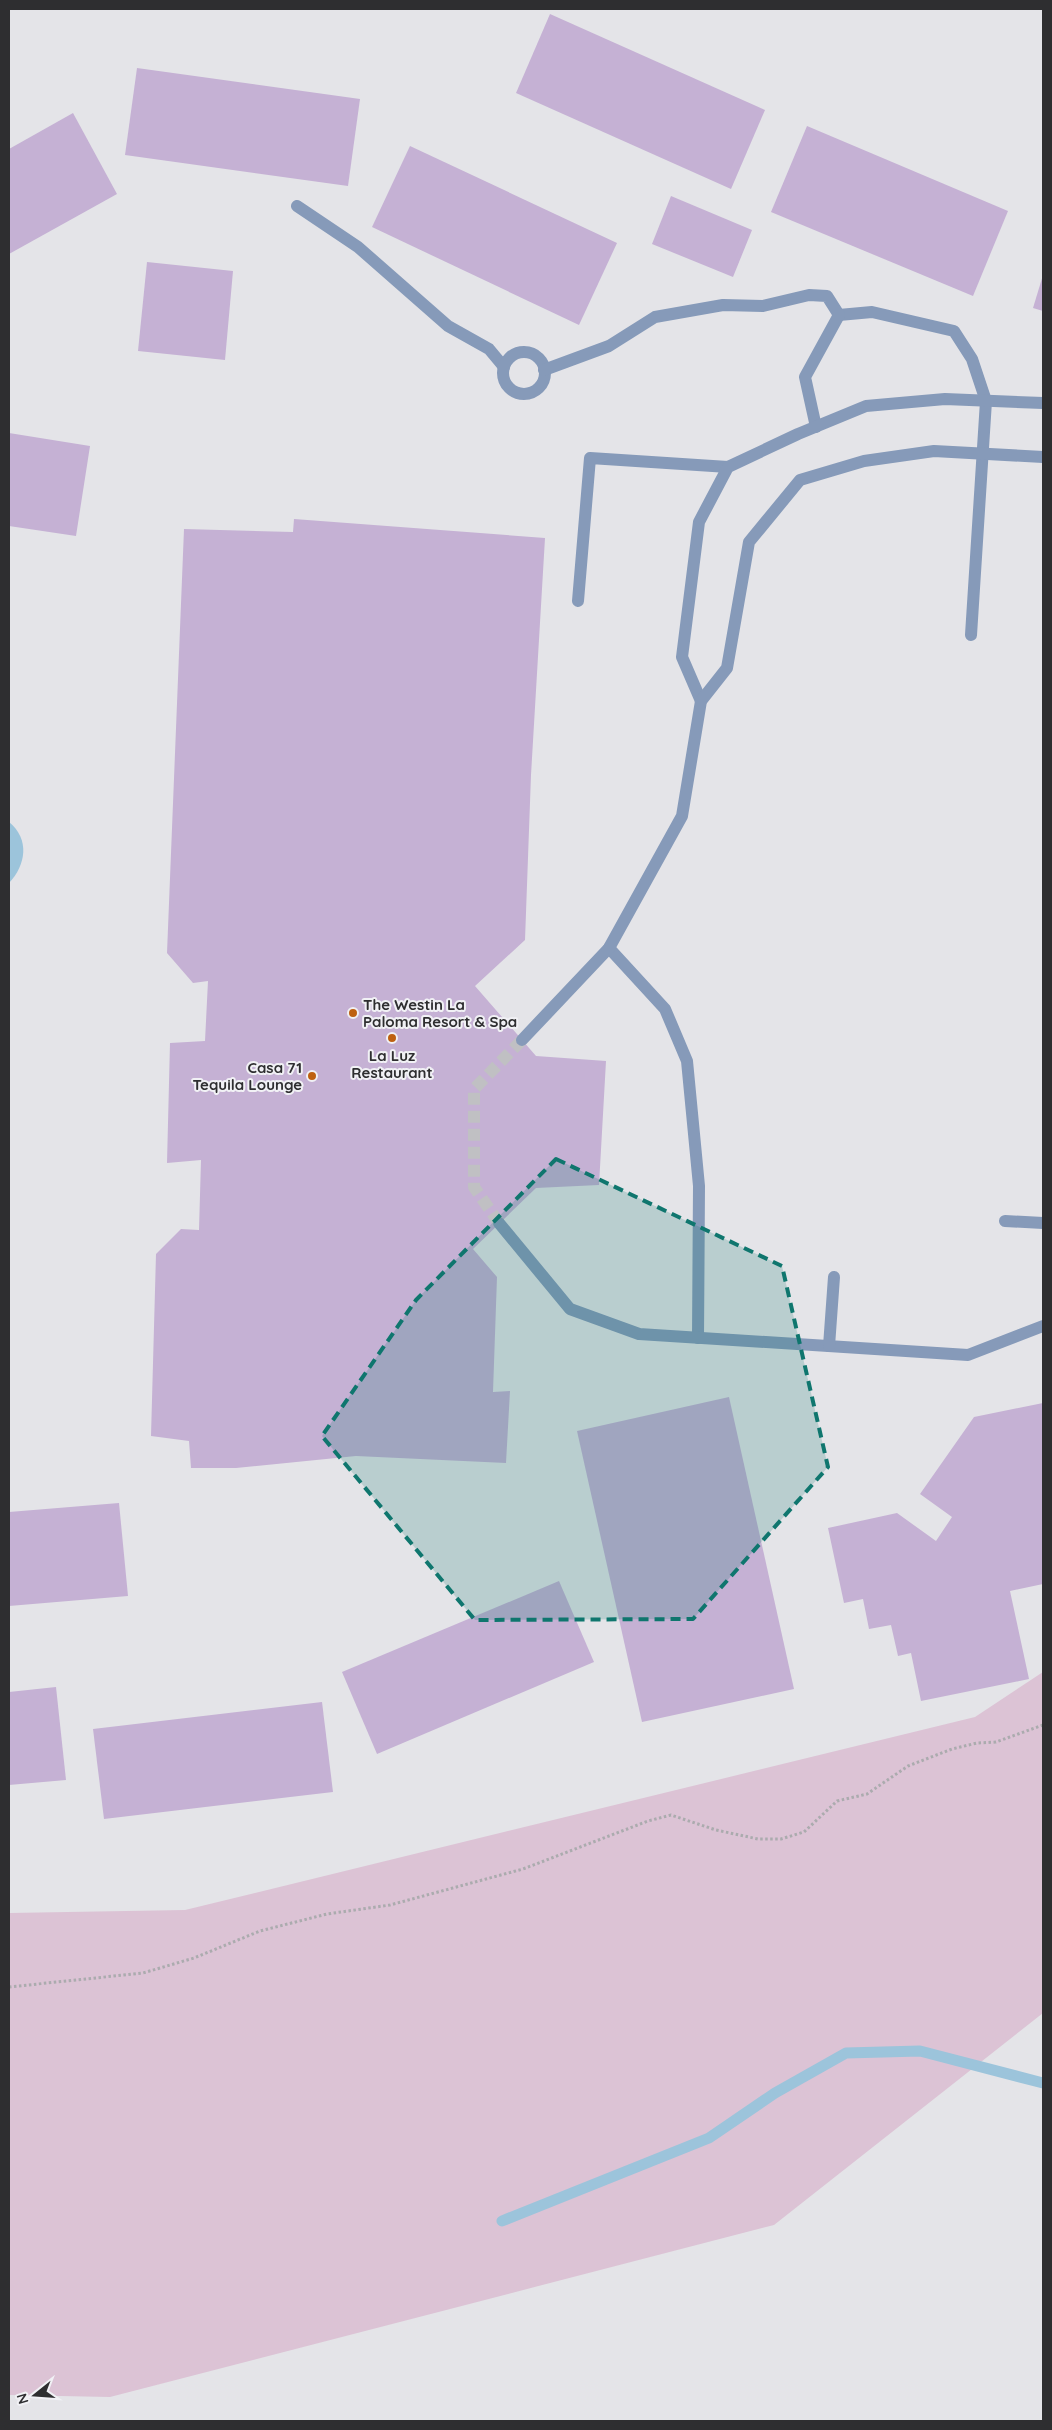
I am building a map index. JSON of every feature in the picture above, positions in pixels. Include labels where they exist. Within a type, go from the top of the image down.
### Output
[{"type":"lane","points":[[298,206],[358,247],[448,326],[489,349],[504,367]]},
{"type":"lane","points":[[544,370],[609,346],[655,318],[722,305],[763,306],[809,295],[827,296],[839,315]]},
{"type":"lane","points":[[839,315],[872,312],[954,331],[972,359],[986,401],[971,635]]},
{"type":"lane","points":[[816,427],[805,377],[839,315]]},
{"type":"lane","points":[[525,352],[538,358],[544,370],[544,377],[538,388],[532,392],[519,394],[508,386],[503,373],[504,367],[512,356],[525,352]]},
{"type":"lane","points":[[578,601],[590,458],[728,467],[866,406],[945,399],[1043,403]]},
{"type":"lane","points":[[522,1040],[609,948],[682,816],[702,701],[727,668],[749,542],[800,480],[864,461],[934,451],[1043,457]]},
{"type":"lane","points":[[702,701],[682,657],[699,522],[728,467]]},
{"type":"lane","points":[[609,948],[665,1009],[686,1061],[699,1186],[698,1338]]},
{"type":"lane","points":[[1005,1221],[1043,1223]]},
{"type":"lane","points":[[499,1223],[570,1309],[639,1334],[968,1355],[1043,1326]]},
{"type":"lane","points":[[829,1346],[834,1277]]},
{"type":"path","points":[[9,1986],[143,1973],[194,1958],[260,1931],[327,1914],[390,1905],[523,1869],[648,1821],[671,1815],[716,1830],[758,1839],[781,1839],[804,1832],[837,1801],[867,1794],[908,1766],[952,1749],[977,1743],[996,1742],[1043,1725]]},
{"type":"highlighted area","points":[[556,1159],[782,1266],[828,1467],[693,1619],[475,1620],[322,1436],[416,1300]]},
{"type":"shaded area","points":[[1043,1672],[1043,2013],[774,2225],[110,2397],[9,2395],[9,1913],[185,1910],[975,1717]]},
{"type":"water","points":[[9,822],[20,836],[23,852],[19,868],[9,883]]},
{"type":"building","points":[[550,14],[765,110],[731,189],[516,93]]},
{"type":"building","points":[[137,68],[360,99],[348,186],[125,155]]},
{"type":"building","points":[[73,113],[117,194],[9,254],[9,149]]},
{"type":"building","points":[[807,126],[1008,211],[973,296],[771,212]]},
{"type":"building","points":[[410,146],[617,243],[579,325],[372,227]]},
{"type":"building","points":[[671,196],[752,230],[733,277],[652,244]]},
{"type":"building","points":[[147,262],[233,271],[225,360],[138,351]]},
{"type":"building","points":[[1043,275],[1043,311],[1033,308]]},
{"type":"building","points":[[9,433],[90,446],[76,536],[9,526]]},
{"type":"building","name":"The Westin La Paloma Resort & Spa","points":[[294,519],[545,538],[531,775],[525,940],[475,986],[536,1056],[606,1061],[599,1185],[536,1188],[473,1249],[497,1277],[493,1392],[510,1391],[506,1463],[356,1456],[236,1468],[191,1468],[189,1441],[151,1436],[156,1254],[181,1229],[199,1230],[201,1160],[167,1163],[170,1043],[205,1041],[208,981],[193,983],[167,953],[184,529],[293,532]]},
{"type":"building","points":[[729,1397],[794,1689],[642,1722],[577,1431]]},
{"type":"building","points":[[1043,1403],[1043,1584],[1010,1591],[1029,1679],[921,1701],[911,1653],[898,1656],[891,1625],[869,1629],[863,1599],[844,1603],[828,1528],[897,1513],[936,1541],[952,1517],[920,1494],[974,1417]]},
{"type":"building","points":[[119,1503],[128,1596],[9,1606],[9,1512]]},
{"type":"building","points":[[559,1581],[594,1662],[377,1754],[342,1672]]},
{"type":"building","points":[[56,1687],[66,1780],[9,1785],[9,1692]]},
{"type":"building","points":[[322,1702],[333,1792],[104,1819],[93,1729]]},
{"type":"waterway","points":[[502,2221],[709,2138],[775,2093],[846,2053],[920,2051],[1043,2083]]},
{"type":"tunnel","points":[[499,1223],[474,1187],[474,1089],[522,1040]]},
{"type":"place","name":"The Westin La Paloma Resort & Spa","points":[[353,1013]]},
{"type":"place","name":"La Luz Restaurant","points":[[392,1038]]},
{"type":"place","name":"Casa 71 Tequila Lounge","points":[[312,1076]]}]
